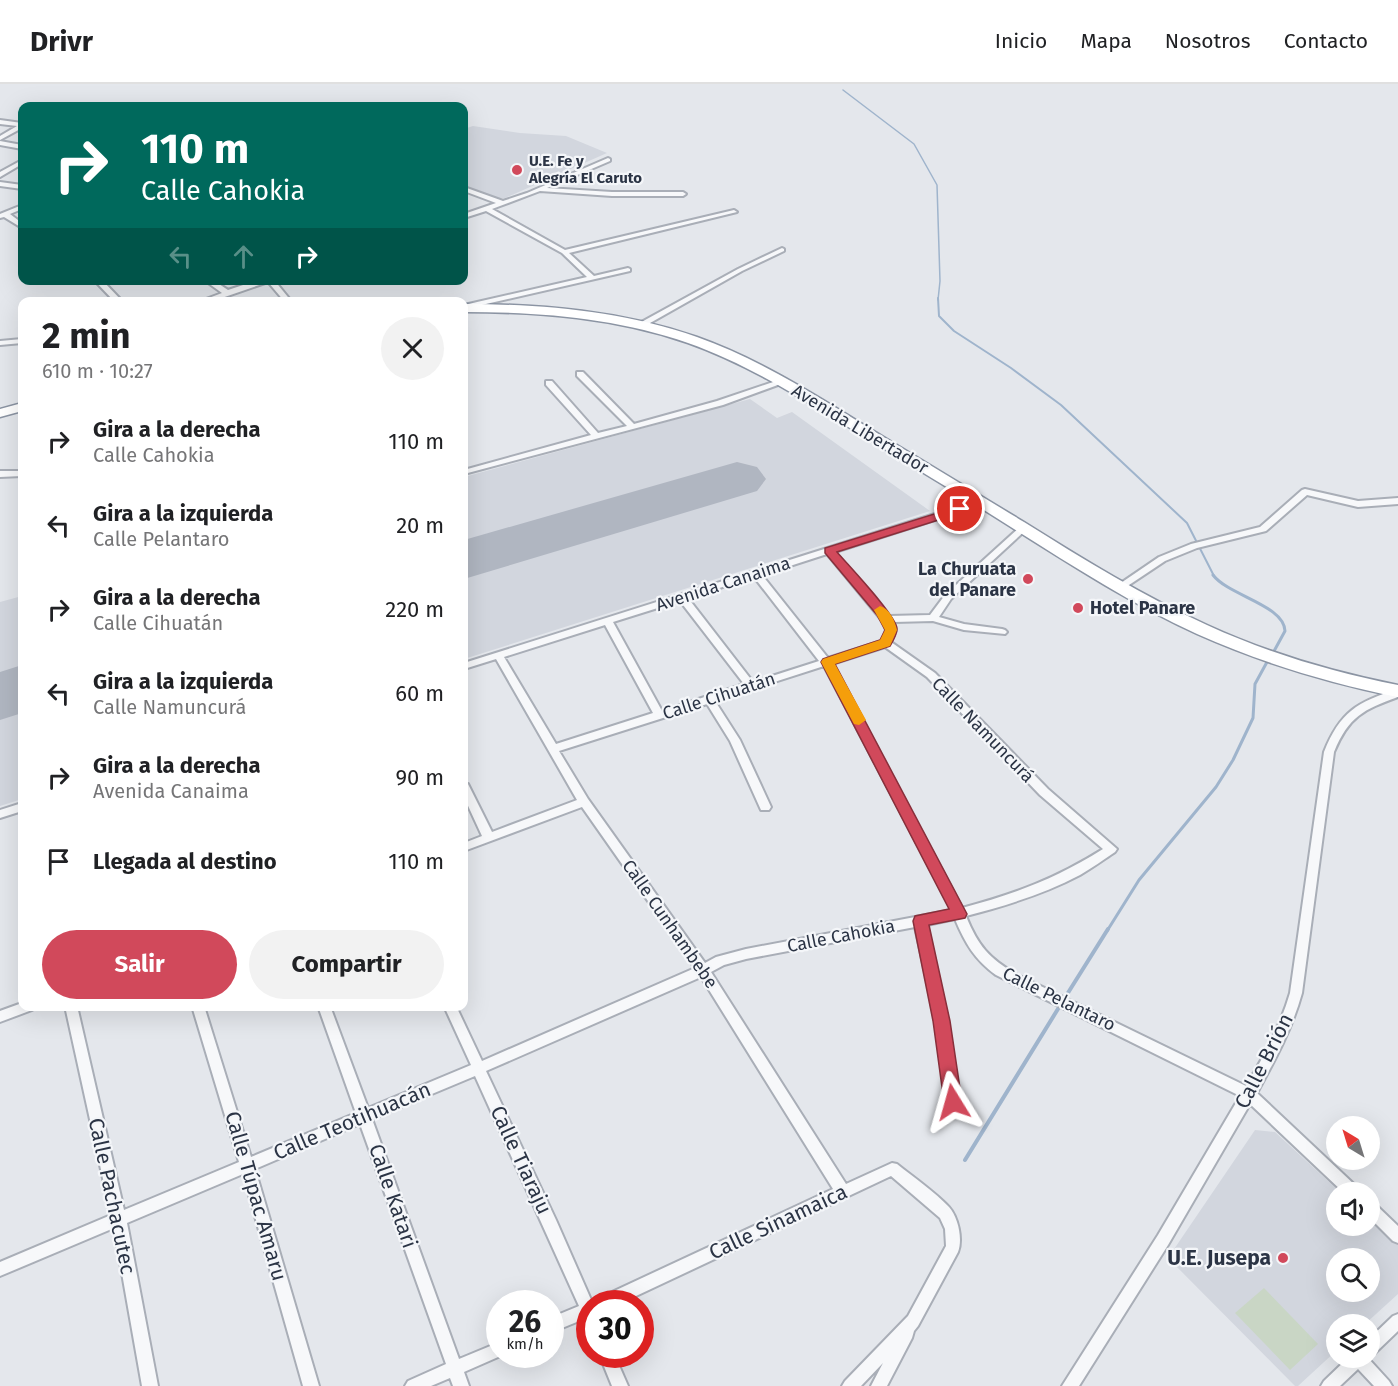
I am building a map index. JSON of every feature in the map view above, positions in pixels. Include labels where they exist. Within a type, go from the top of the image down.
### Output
[{"type":"highway","name":"Avenida Libertador","points":[[468,307],[557,311],[640,325],[715,349],[782,382],[1120,587],[1172,615],[1248,649],[1318,671],[1398,692]]},
{"type":"highway","points":[[0,413],[18,407]]},
{"type":"street","points":[[0,122],[18,124]]},
{"type":"street","points":[[0,138],[18,127]]},
{"type":"street","points":[[0,143],[18,146]]},
{"type":"street","points":[[468,215],[538,190],[608,160]]},
{"type":"street","points":[[0,175],[18,164]]},
{"type":"street","points":[[0,165],[12,168]]},
{"type":"street","points":[[0,183],[18,186]]},
{"type":"street","points":[[468,190],[503,203]]},
{"type":"street","points":[[538,190],[590,194],[683,194]]},
{"type":"street","points":[[486,208],[564,252],[592,278]]},
{"type":"street","points":[[2,215],[18,209]]},
{"type":"street","points":[[564,252],[734,212]]},
{"type":"street","points":[[2,215],[18,224]]},
{"type":"street","points":[[640,325],[782,250]]},
{"type":"street","points":[[468,306],[628,270]]},
{"type":"street","points":[[102,285],[115,297]]},
{"type":"street","points":[[215,285],[227,293]]},
{"type":"street","points":[[215,297],[251,285]]},
{"type":"street","points":[[274,285],[285,297]]},
{"type":"street","points":[[0,343],[18,341]]},
{"type":"street","points":[[580,374],[632,426]]},
{"type":"street","points":[[468,470],[720,403],[782,382]]},
{"type":"street","points":[[549,383],[596,436]]},
{"type":"street","points":[[0,474],[18,474]]},
{"type":"street","points":[[1120,587],[1151,565],[1199,545],[1263,529],[1305,492],[1358,504],[1398,501]]},
{"type":"street","name":"Avenida Canaima","points":[[468,665],[982,502]]},
{"type":"street","points":[[933,618],[948,597],[1024,528]]},
{"type":"street","points":[[829,550],[887,619],[891,630],[886,643]]},
{"type":"street","name":"Calle Pelantaro","points":[[756,573],[827,662],[959,914],[976,952],[996,968],[1249,1094],[1341,1182]]},
{"type":"street","points":[[682,597],[751,686]]},
{"type":"street","points":[[887,619],[933,618],[964,627],[1002,632]]},
{"type":"street","points":[[608,621],[659,715]]},
{"type":"street","name":"Calle Cihuatán","points":[[553,749],[886,643]]},
{"type":"street","name":"Calle Namuncurá","points":[[886,643],[944,687],[1044,792],[1111,849]]},
{"type":"street","name":"Calle Cunhambebe","points":[[498,655],[584,802],[703,970],[843,1192]]},
{"type":"street","name":"Calle Brión","points":[[1070,1386],[1163,1240],[1280,1039],[1296,993],[1322,792],[1332,744],[1341,724],[1347,717],[1367,705],[1398,692]]},
{"type":"street","points":[[709,699],[735,740],[765,807]]},
{"type":"street","points":[[468,795],[489,838]]},
{"type":"street","points":[[468,846],[584,802]]},
{"type":"street","points":[[0,814],[18,808]]},
{"type":"street","name":"Calle Cahokia","points":[[703,970],[728,958],[959,914],[1013,899],[1070,875],[1111,849]]},
{"type":"street","points":[[920,921],[942,1021],[953,1102]]},
{"type":"street","name":"Calle Teotihuacán","points":[[0,1269],[478,1068],[703,970]]},
{"type":"street","points":[[0,1017],[18,1010]]},
{"type":"street","name":"Calle Pachacutec","points":[[72,1011],[119,1219],[150,1386]]},
{"type":"street","name":"Calle Túpac Amaru","points":[[200,1011],[311,1386]]},
{"type":"street","name":"Calle Katari","points":[[326,1011],[461,1386]]},
{"type":"street","name":"Calle Tiaraju","points":[[452,1011],[579,1290]]},
{"type":"street","name":"Calle Sinamaica","points":[[632,1290],[892,1169],[945,1213],[952,1229],[953,1247],[913,1321]]},
{"type":"street","points":[[1380,1219],[1398,1236]]},
{"type":"street","points":[[1380,1337],[1398,1320]]},
{"type":"street","points":[[850,1386],[913,1321]]},
{"type":"street","points":[[879,1386],[913,1321]]},
{"type":"street","points":[[413,1386],[486,1354]]},
{"type":"street","points":[[612,1368],[620,1386]]},
{"type":"street","points":[[1329,1386],[1348,1368]]},
{"type":"street","points":[[1372,1368],[1384,1386]]},
{"type":"shaded area","name":"U.E. Fe y Alegría El Caruto","points":[[473,126],[520,133],[566,136],[607,153],[505,198],[499,198],[468,187],[468,128]]},
{"type":"shaded area","points":[[750,399],[777,418],[792,412],[930,511],[468,658],[468,476]]},
{"type":"shaded area","points":[[18,597],[18,800],[0,806],[0,602]]},
{"type":"shaded area","name":"U.E. Jusepa","points":[[1255,1130],[1275,1132],[1329,1182],[1326,1182],[1326,1236],[1380,1236],[1380,1228],[1398,1245],[1398,1294],[1376,1314],[1326,1314],[1326,1360],[1298,1386],[1295,1386],[1168,1258]]},
{"type":"green space","points":[[1264,1288],[1318,1344],[1290,1370],[1235,1313]]},
{"type":"waterway","points":[[843,90],[914,144],[937,185],[940,281],[938,299]]},
{"type":"waterway","points":[[938,299],[939,316],[954,331],[1011,368],[1061,405],[1187,523],[1214,576]]},
{"type":"waterway","points":[[1214,576],[1231,589],[1276,614],[1285,631],[1273,653]]},
{"type":"waterway","points":[[1107,931],[1139,880],[1216,787],[1233,760],[1253,718],[1255,684],[1267,662]]},
{"type":"waterway","points":[[1066,996],[1108,929]]},
{"type":"waterway","points":[[965,1160],[1061,1004]]},
{"type":"runway","points":[[468,559],[737,479]]},
{"type":"runway","points":[[0,696],[18,690]]},
{"type":"slow traffic","points":[[859,720],[827,662],[886,643],[891,630],[889,622],[880,610]]},
{"type":"place","name":"U.E. Fe y Alegría El Caruto","points":[[517,170]]},
{"type":"place","name":"La Churuata del Panare","points":[[1028,579]]},
{"type":"place","name":"Hotel Panare","points":[[1078,608]]},
{"type":"place","name":"U.E. Jusepa","points":[[1283,1258]]},
{"type":"route","points":[[953,1102],[942,1021],[920,921],[959,914],[827,662],[886,643],[891,630],[889,622],[829,550],[960,509]]}]
